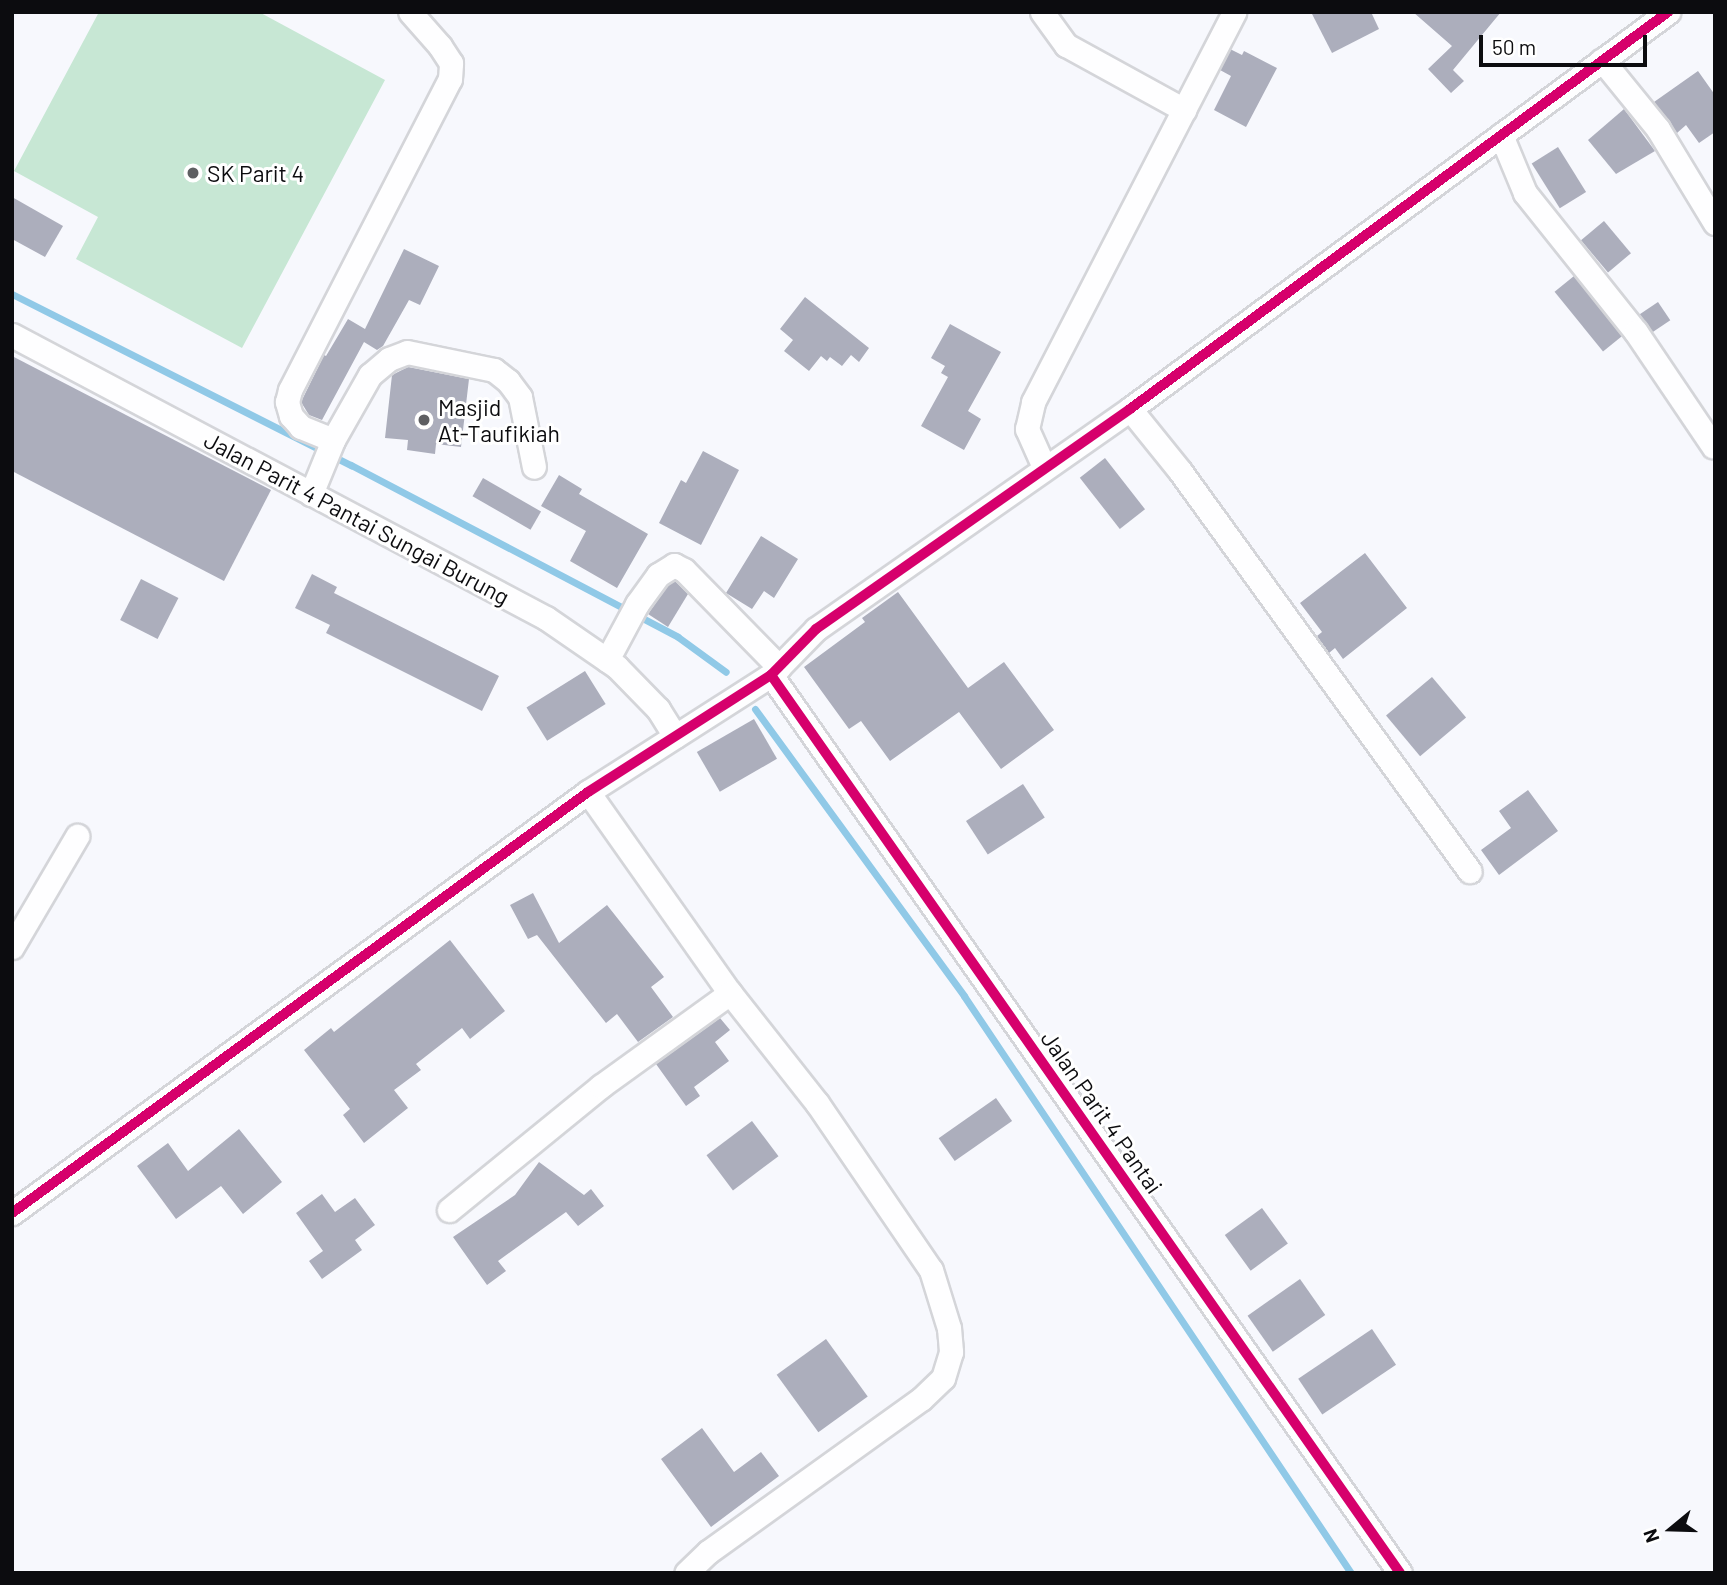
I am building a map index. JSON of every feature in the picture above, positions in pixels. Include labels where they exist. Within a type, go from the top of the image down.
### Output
[{"type":"street","points":[[328,452],[296,421],[287,402],[290,390],[450,79],[451,63],[410,12]]},
{"type":"street","points":[[1042,12],[1066,45],[1184,110]]},
{"type":"street","points":[[1044,467],[1027,429],[1033,402],[1234,12]]},
{"type":"street","points":[[12,1213],[588,792],[775,671],[816,629],[1130,409],[1668,12]]},
{"type":"street","points":[[1602,60],[1658,129],[1715,223]]},
{"type":"street","points":[[1501,135],[1524,193],[1636,332],[1713,446]]},
{"type":"street","name":"Jalan Parit 4 Pantai Sungai Burung","points":[[12,335],[546,618],[607,660],[658,709],[675,736]]},
{"type":"street","points":[[312,494],[328,452],[370,375],[389,359],[407,352],[494,370],[508,381],[520,397],[534,467]]},
{"type":"street","points":[[1130,409],[1180,471],[1470,871]]},
{"type":"street","name":"Jalan Parit 4 Pantai","points":[[607,660],[637,604],[658,575],[674,565],[684,570],[775,671],[1400,1573]]},
{"type":"street","points":[[588,792],[730,993],[817,1103],[931,1269],[949,1328],[951,1352],[943,1378],[921,1399],[708,1552],[686,1573]]},
{"type":"street","points":[[12,947],[77,836]]},
{"type":"street","points":[[449,1210],[601,1086],[730,993]]},
{"type":"green space","name":"SK Parit 4","points":[[99,12],[259,12],[385,80],[242,348],[76,259],[98,217],[14,171]]},
{"type":"building","points":[[1311,12],[1371,12],[1379,29],[1332,53]]},
{"type":"building","points":[[1413,12],[1501,12],[1453,70],[1464,81],[1451,93],[1428,69],[1452,46]]},
{"type":"building","points":[[1230,49],[1242,55],[1244,51],[1277,68],[1246,127],[1214,110],[1231,76],[1220,70]]},
{"type":"building","points":[[1698,71],[1715,95],[1715,132],[1699,143],[1686,125],[1677,133],[1654,102]]},
{"type":"building","points":[[1624,109],[1655,151],[1616,174],[1588,140]]},
{"type":"building","points":[[1558,147],[1586,192],[1560,208],[1532,163]]},
{"type":"building","points":[[12,197],[63,226],[45,257],[12,239]]},
{"type":"building","points":[[1604,221],[1631,253],[1608,272],[1581,240]]},
{"type":"building","points":[[404,249],[439,266],[420,305],[409,300],[383,346],[377,350],[364,342],[322,420],[309,415],[301,402],[324,355],[326,356],[348,319],[365,329]]},
{"type":"building","points":[[1574,276],[1622,336],[1603,352],[1555,292]]},
{"type":"building","points":[[805,297],[869,348],[859,362],[851,355],[842,366],[830,357],[827,361],[821,356],[809,371],[784,351],[793,340],[780,329]]},
{"type":"building","points":[[1658,302],[1670,320],[1652,333],[1640,314]]},
{"type":"building","points":[[950,324],[1001,352],[968,411],[981,419],[964,450],[921,426],[948,377],[941,373],[945,366],[931,358]]},
{"type":"building","points":[[12,356],[271,490],[224,581],[12,471]]},
{"type":"building","points":[[408,367],[469,379],[461,447],[436,444],[435,454],[407,450],[408,440],[385,438],[392,375]]},
{"type":"building","points":[[703,451],[739,470],[701,545],[659,523],[681,480],[686,483]]},
{"type":"building","points":[[1105,458],[1145,509],[1120,529],[1080,478]]},
{"type":"building","points":[[559,475],[582,489],[579,494],[648,534],[617,588],[570,561],[586,531],[541,506]]},
{"type":"building","points":[[483,478],[541,512],[531,530],[472,496]]},
{"type":"building","points":[[761,536],[798,559],[774,598],[764,591],[752,609],[726,593]]},
{"type":"building","points":[[1365,553],[1407,608],[1343,659],[1335,648],[1329,653],[1317,636],[1322,632],[1300,603]]},
{"type":"building","points":[[312,574],[337,587],[334,593],[499,676],[482,711],[326,633],[330,625],[295,608]]},
{"type":"building","points":[[141,579],[178,598],[158,639],[120,620]]},
{"type":"building","points":[[675,581],[688,594],[668,627],[648,614],[668,585]]},
{"type":"building","points":[[898,592],[968,688],[1004,662],[1054,730],[1001,769],[959,712],[890,761],[861,721],[849,729],[804,667],[865,622],[862,618]]},
{"type":"building","points":[[585,671],[606,704],[547,741],[526,708]]},
{"type":"building","points":[[1432,677],[1466,718],[1420,756],[1386,716]]},
{"type":"building","points":[[754,719],[777,759],[720,792],[697,752]]},
{"type":"building","points":[[1023,784],[1045,818],[988,855],[966,821]]},
{"type":"building","points":[[1528,790],[1558,831],[1499,875],[1481,850],[1511,828],[1499,811]]},
{"type":"building","points":[[533,893],[559,943],[607,905],[664,977],[651,987],[673,1017],[638,1042],[617,1014],[606,1023],[537,935],[528,939],[510,905]]},
{"type":"building","points":[[450,940],[505,1011],[470,1039],[462,1028],[416,1064],[421,1070],[394,1090],[408,1108],[364,1143],[343,1115],[350,1109],[304,1050],[331,1028],[334,1032]]},
{"type":"building","points":[[720,1018],[730,1030],[715,1042],[729,1061],[694,1087],[700,1096],[686,1106],[656,1064]]},
{"type":"building","points":[[996,1098],[1012,1121],[955,1161],[939,1138]]},
{"type":"building","points":[[752,1121],[778,1156],[733,1190],[706,1155]]},
{"type":"building","points":[[239,1129],[282,1182],[243,1214],[221,1186],[176,1219],[137,1166],[168,1143],[188,1171]]},
{"type":"building","points":[[539,1162],[584,1195],[591,1189],[604,1206],[578,1226],[566,1212],[498,1261],[506,1271],[487,1285],[453,1237],[515,1195]]},
{"type":"building","points":[[322,1194],[335,1212],[355,1198],[375,1225],[355,1240],[362,1250],[322,1279],[309,1261],[323,1251],[296,1213]]},
{"type":"building","points":[[1262,1208],[1288,1244],[1251,1271],[1225,1235]]},
{"type":"building","points":[[1300,1279],[1325,1315],[1273,1352],[1248,1316]]},
{"type":"building","points":[[1372,1329],[1396,1365],[1322,1414],[1298,1379]]},
{"type":"building","points":[[826,1339],[868,1396],[818,1432],[777,1375]]},
{"type":"building","points":[[702,1428],[734,1472],[761,1452],[779,1476],[711,1527],[661,1459]]},
{"type":"waterway","points":[[12,294],[351,465],[678,637],[726,672]]},
{"type":"waterway","points":[[755,709],[964,996],[1351,1573]]},
{"type":"cycle path","points":[[12,1213],[588,792],[771,675],[816,629],[1130,409],[1668,12]]},
{"type":"cycle path","points":[[771,675],[1400,1573]]},
{"type":"place","name":"SK Parit 4","points":[[193,173]]},
{"type":"place","name":"Masjid At-Taufikiah","points":[[424,420]]}]
